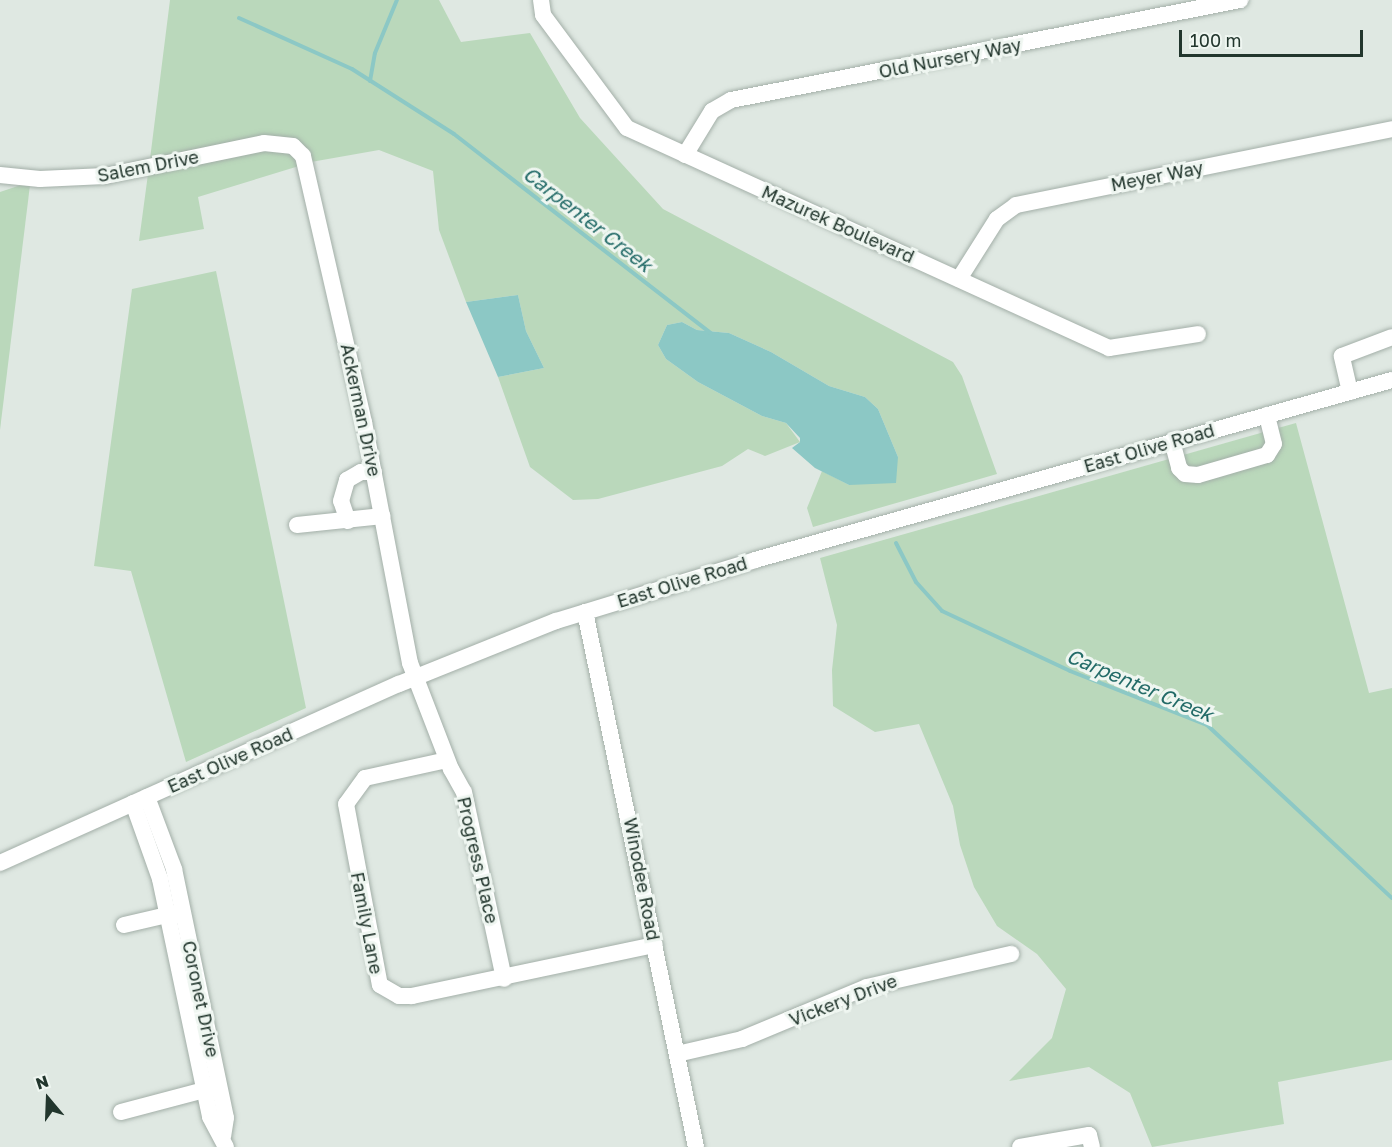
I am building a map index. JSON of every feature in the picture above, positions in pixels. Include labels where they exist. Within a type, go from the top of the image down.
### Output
[{"type":"street","name":"Mazurek Boulevard","points":[[541,0],[543,15],[618,120],[686,155],[1109,348],[1198,334]]},
{"type":"street","name":"Old Nursery Way","points":[[686,155],[712,111],[731,100],[1240,0]]},
{"type":"street","name":"Meyer Way","points":[[959,279],[997,219],[1016,205],[1392,129]]},
{"type":"street","name":"Salem Drive","points":[[0,174],[72,179],[264,143],[295,148]]},
{"type":"street","name":"Ackerman Drive","points":[[295,148],[303,156],[309,178],[374,472],[415,677]]},
{"type":"street","points":[[1350,392],[1342,356],[1392,337]]},
{"type":"street","name":"East Olive Road","points":[[0,863],[415,677],[585,612],[1172,441],[1392,380]]},
{"type":"street","points":[[1172,441],[1179,468],[1185,474],[1198,475],[1267,455],[1274,444],[1267,416]]},
{"type":"street","points":[[348,521],[341,501],[348,480],[361,472],[374,472]]},
{"type":"street","points":[[297,525],[383,516]]},
{"type":"street","name":"Winodee Road","points":[[585,612],[696,1147]]},
{"type":"street","name":"Progress Place","points":[[415,677],[447,759],[464,792],[504,979]]},
{"type":"street","name":"Family Lane","points":[[447,759],[365,778],[346,804],[375,974],[380,985],[399,996],[504,979],[655,945]]},
{"type":"street","name":"Coronet Drive","points":[[140,800],[174,870],[175,914],[211,1088],[226,1118],[224,1142]]},
{"type":"street","points":[[124,925],[175,914]]},
{"type":"street","name":"Vickery Drive","points":[[677,1054],[742,1039],[867,987],[1011,954]]},
{"type":"street","points":[[121,1112],[195,1095],[211,1088]]},
{"type":"street","points":[[1020,1147],[1089,1135],[1092,1147]]},
{"type":"green space","points":[[170,0],[439,0],[461,42],[530,33],[580,118],[663,209],[953,362],[962,376],[997,474],[813,527],[807,508],[822,471],[849,485],[898,457],[878,409],[865,397],[829,386],[771,352],[729,333],[697,330],[682,322],[667,325],[658,345],[666,359],[698,382],[762,416],[786,423],[800,442],[765,456],[748,449],[722,466],[598,499],[573,500],[530,467],[498,377],[544,368],[526,331],[518,295],[466,302],[439,230],[433,171],[379,150],[311,162],[292,139],[278,136],[150,159]]},
{"type":"green space","points":[[265,150],[291,153],[299,166],[198,197],[204,229],[139,241],[148,174]]},
{"type":"green space","points":[[21,185],[30,185],[0,430],[0,192]]},
{"type":"green space","points":[[216,271],[306,708],[186,762],[131,571],[94,566],[132,289]]},
{"type":"green space","points":[[1296,423],[1369,693],[1392,688],[1392,1060],[1278,1082],[1284,1124],[1152,1147],[1130,1093],[1089,1067],[1009,1081],[1052,1038],[1066,989],[1037,954],[997,926],[974,887],[960,845],[953,806],[919,724],[875,732],[833,706],[832,670],[837,625],[820,558]]},
{"type":"water","points":[[518,295],[526,331],[544,368],[498,377],[466,302]]},
{"type":"water","points":[[682,322],[697,330],[729,333],[771,352],[829,386],[865,397],[878,409],[898,457],[896,483],[849,485],[815,468],[792,448],[800,442],[800,438],[786,423],[762,416],[698,382],[666,359],[658,345],[667,325]]},
{"type":"waterway","points":[[370,81],[375,53],[397,0]]},
{"type":"waterway","name":"Carpenter Creek","points":[[239,18],[352,69],[454,134],[711,333]]},
{"type":"waterway","name":"Carpenter Creek","points":[[896,543],[916,582],[942,611],[1070,671],[1207,725],[1392,898]]}]
